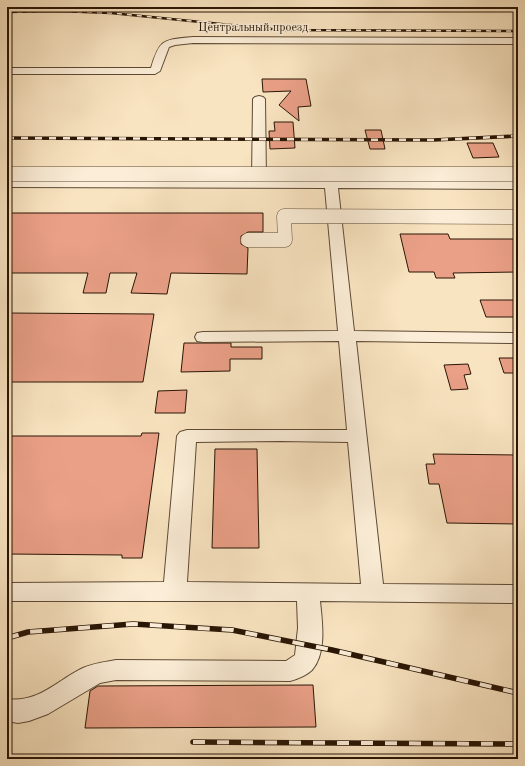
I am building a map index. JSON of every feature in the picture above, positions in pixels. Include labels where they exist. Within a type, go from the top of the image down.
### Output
[{"type":"street","name":"Центральный проезд","points":[[7,71],[156,71],[163,46],[167,42],[193,40],[518,41]]},
{"type":"street","points":[[259,99],[259,184]]},
{"type":"street","points":[[7,172],[518,174]]},
{"type":"street","points":[[7,183],[518,184]]},
{"type":"street","points":[[331,184],[372,593]]},
{"type":"street","points":[[266,235],[274,235],[275,212],[518,214]]},
{"type":"street","points":[[248,240],[285,240],[284,216],[518,217]]},
{"type":"street","points":[[203,337],[346,336],[518,338]]},
{"type":"street","points":[[175,591],[187,436],[356,436]]},
{"type":"street","points":[[7,592],[175,591],[518,594]]},
{"type":"street","points":[[7,710],[17,712],[38,708],[93,675],[116,670],[290,670],[304,662],[309,646],[310,607],[308,592]]},
{"type":"building","points":[[262,79],[306,79],[311,106],[298,107],[299,121],[279,105],[291,91],[263,92]]},
{"type":"building","points":[[274,122],[293,122],[295,148],[270,149],[269,131],[275,131]]},
{"type":"building","points":[[365,130],[381,130],[385,149],[370,149]]},
{"type":"building","points":[[467,143],[493,143],[499,157],[473,158]]},
{"type":"building","points":[[7,213],[263,213],[263,232],[248,232],[241,236],[241,244],[248,248],[247,274],[171,273],[167,294],[131,293],[137,273],[110,273],[106,293],[83,293],[88,273],[7,273]]},
{"type":"building","points":[[400,234],[448,234],[450,239],[518,239],[518,272],[453,273],[455,278],[436,278],[434,272],[409,272]]},
{"type":"building","points":[[480,300],[518,300],[518,317],[486,317]]},
{"type":"building","points":[[7,313],[154,314],[143,382],[7,382]]},
{"type":"building","points":[[184,343],[231,343],[231,347],[262,347],[262,359],[230,359],[230,371],[181,372]]},
{"type":"building","points":[[499,358],[518,358],[518,373],[504,373]]},
{"type":"building","points":[[468,364],[471,374],[464,375],[468,389],[451,390],[444,365]]},
{"type":"building","points":[[187,390],[185,413],[155,413],[158,391]]},
{"type":"building","points":[[142,433],[159,433],[142,558],[122,558],[122,555],[7,554],[7,436],[141,436]]},
{"type":"building","points":[[215,449],[257,449],[259,548],[212,548]]},
{"type":"building","points":[[433,454],[518,455],[518,524],[447,523],[439,484],[429,484],[426,464],[435,464]]},
{"type":"building","points":[[313,685],[316,727],[85,728],[90,691],[98,686]]},
{"type":"railway","points":[[7,12],[58,11],[111,13],[281,30],[518,31]]},
{"type":"railway","points":[[7,138],[433,140],[518,136]]},
{"type":"railway","points":[[7,638],[28,632],[133,624],[232,630],[332,650],[518,693]]},
{"type":"railway","points":[[193,742],[518,744]]}]
